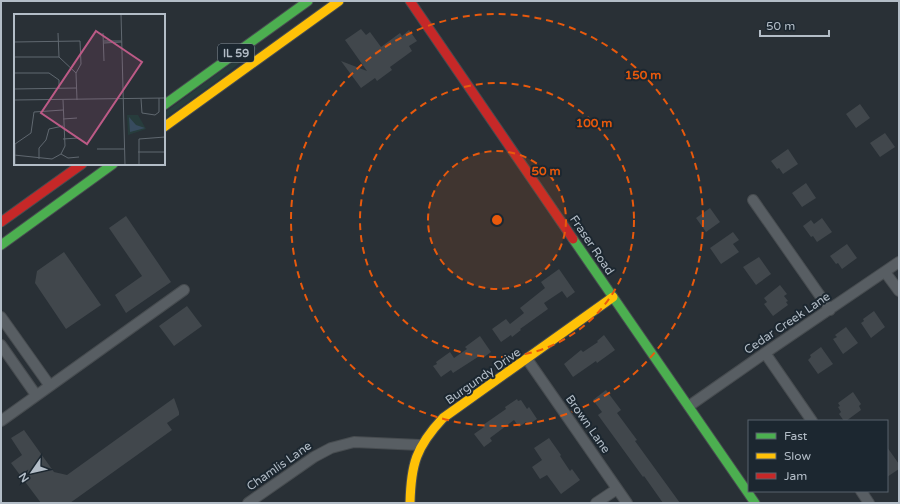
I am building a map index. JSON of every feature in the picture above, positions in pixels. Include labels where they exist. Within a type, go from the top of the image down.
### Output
[{"type":"street","name":"IL 59","points":[[165,104],[308,1]]},
{"type":"street","name":"IL 59","points":[[165,126],[339,1]]},
{"type":"street","name":"Fraser Road","points":[[410,1],[755,503]]},
{"type":"street","points":[[1,222],[81,165]]},
{"type":"street","points":[[1,245],[112,165]]},
{"type":"street","points":[[753,200],[830,310]]},
{"type":"street","name":"Cedar Creek Lane","points":[[689,406],[899,262]]},
{"type":"street","points":[[885,272],[899,292]]},
{"type":"street","points":[[1,421],[184,290]]},
{"type":"street","name":"Burgundy Drive","points":[[410,503],[411,474],[420,445],[432,429],[443,418],[613,297]]},
{"type":"street","points":[[1,317],[50,386]]},
{"type":"street","points":[[1,345],[36,396]]},
{"type":"street","points":[[765,353],[811,420]]},
{"type":"street","name":"Brown Lane","points":[[527,359],[627,503]]},
{"type":"street","name":"Chamlis Lane","points":[[248,503],[314,457],[331,448],[354,442],[420,445]]},
{"type":"street","points":[[596,503],[617,489]]},
{"type":"street","points":[[862,492],[869,503]]},
{"type":"green space","points":[[255,46],[257,49],[217,81],[165,118],[165,112]]},
{"type":"building","points":[[361,29],[366,35],[370,32],[381,47],[400,33],[402,36],[409,30],[417,41],[409,46],[412,51],[390,67],[392,70],[377,81],[375,78],[361,88],[341,61],[367,71],[345,40]]},
{"type":"building","points":[[860,104],[870,118],[856,128],[846,114]]},
{"type":"building","points":[[885,133],[895,147],[880,157],[870,143]]},
{"type":"building","points":[[788,149],[798,164],[783,174],[771,161]]},
{"type":"building","points":[[806,183],[816,198],[802,207],[792,193]]},
{"type":"building","points":[[710,208],[720,222],[706,232],[696,218]]},
{"type":"building","points":[[126,216],[171,282],[126,313],[115,295],[142,276],[109,228]]},
{"type":"building","points":[[822,218],[832,232],[817,242],[813,236],[811,237],[803,226],[811,220],[814,224]]},
{"type":"building","points":[[733,232],[739,240],[733,244],[739,252],[721,264],[710,248]]},
{"type":"building","points":[[847,244],[857,258],[842,269],[830,256]]},
{"type":"building","points":[[64,252],[101,305],[66,329],[35,283],[37,271]]},
{"type":"building","points":[[759,257],[771,274],[756,285],[743,267]]},
{"type":"building","points":[[559,269],[575,292],[567,298],[562,291],[544,303],[548,309],[520,329],[521,330],[512,337],[511,335],[501,342],[492,329],[506,319],[510,324],[524,313],[520,308],[545,288],[541,282]]},
{"type":"building","points":[[780,285],[787,294],[784,296],[788,301],[786,302],[788,305],[773,316],[764,304],[767,302],[764,298]]},
{"type":"building","points":[[187,306],[202,326],[174,346],[159,326]]},
{"type":"building","points":[[874,311],[885,327],[871,338],[861,323],[864,321],[863,319]]},
{"type":"building","points":[[846,327],[858,343],[843,354],[833,339],[837,337],[835,335]]},
{"type":"building","points":[[604,335],[615,350],[597,363],[596,361],[573,377],[564,364],[581,350],[583,352],[598,342],[597,341]]},
{"type":"building","points":[[480,336],[491,352],[483,358],[481,355],[453,373],[451,370],[441,377],[433,366],[437,364],[436,362],[450,352],[454,358],[467,349],[465,347]]},
{"type":"building","points":[[821,347],[833,364],[818,374],[808,360],[811,357],[810,355]]},
{"type":"building","points":[[606,390],[621,410],[617,413],[637,440],[635,441],[680,503],[663,503],[598,415],[602,412],[593,400]]},
{"type":"building","points":[[853,392],[861,404],[859,406],[861,410],[847,420],[843,420],[839,414],[841,412],[838,407],[840,406],[838,403]]},
{"type":"building","points":[[174,398],[179,415],[167,423],[172,430],[70,503],[41,503],[11,463],[22,455],[11,438],[24,430],[54,472],[67,475]]},
{"type":"building","points":[[517,399],[518,401],[521,400],[527,409],[529,407],[537,419],[528,425],[526,422],[519,427],[514,420],[490,438],[492,441],[484,447],[474,434],[484,427],[483,425],[506,409],[505,407]]},
{"type":"building","points":[[549,438],[570,471],[572,469],[580,480],[561,494],[547,475],[540,479],[532,467],[542,460],[534,448]]},
{"type":"building","points":[[888,448],[899,464],[899,469],[888,476]]},
{"type":"traffic: fast","points":[[165,104],[308,1]]},
{"type":"traffic: fast","points":[[1,245],[112,165]]},
{"type":"traffic: fast","points":[[573,239],[755,503]]},
{"type":"traffic: slow","points":[[165,126],[339,1]]},
{"type":"traffic: slow","points":[[410,503],[412,477],[417,457],[421,447],[443,418],[613,297]]},
{"type":"traffic: jam","points":[[410,1],[573,239]]},
{"type":"traffic: jam","points":[[1,222],[81,165]]}]
